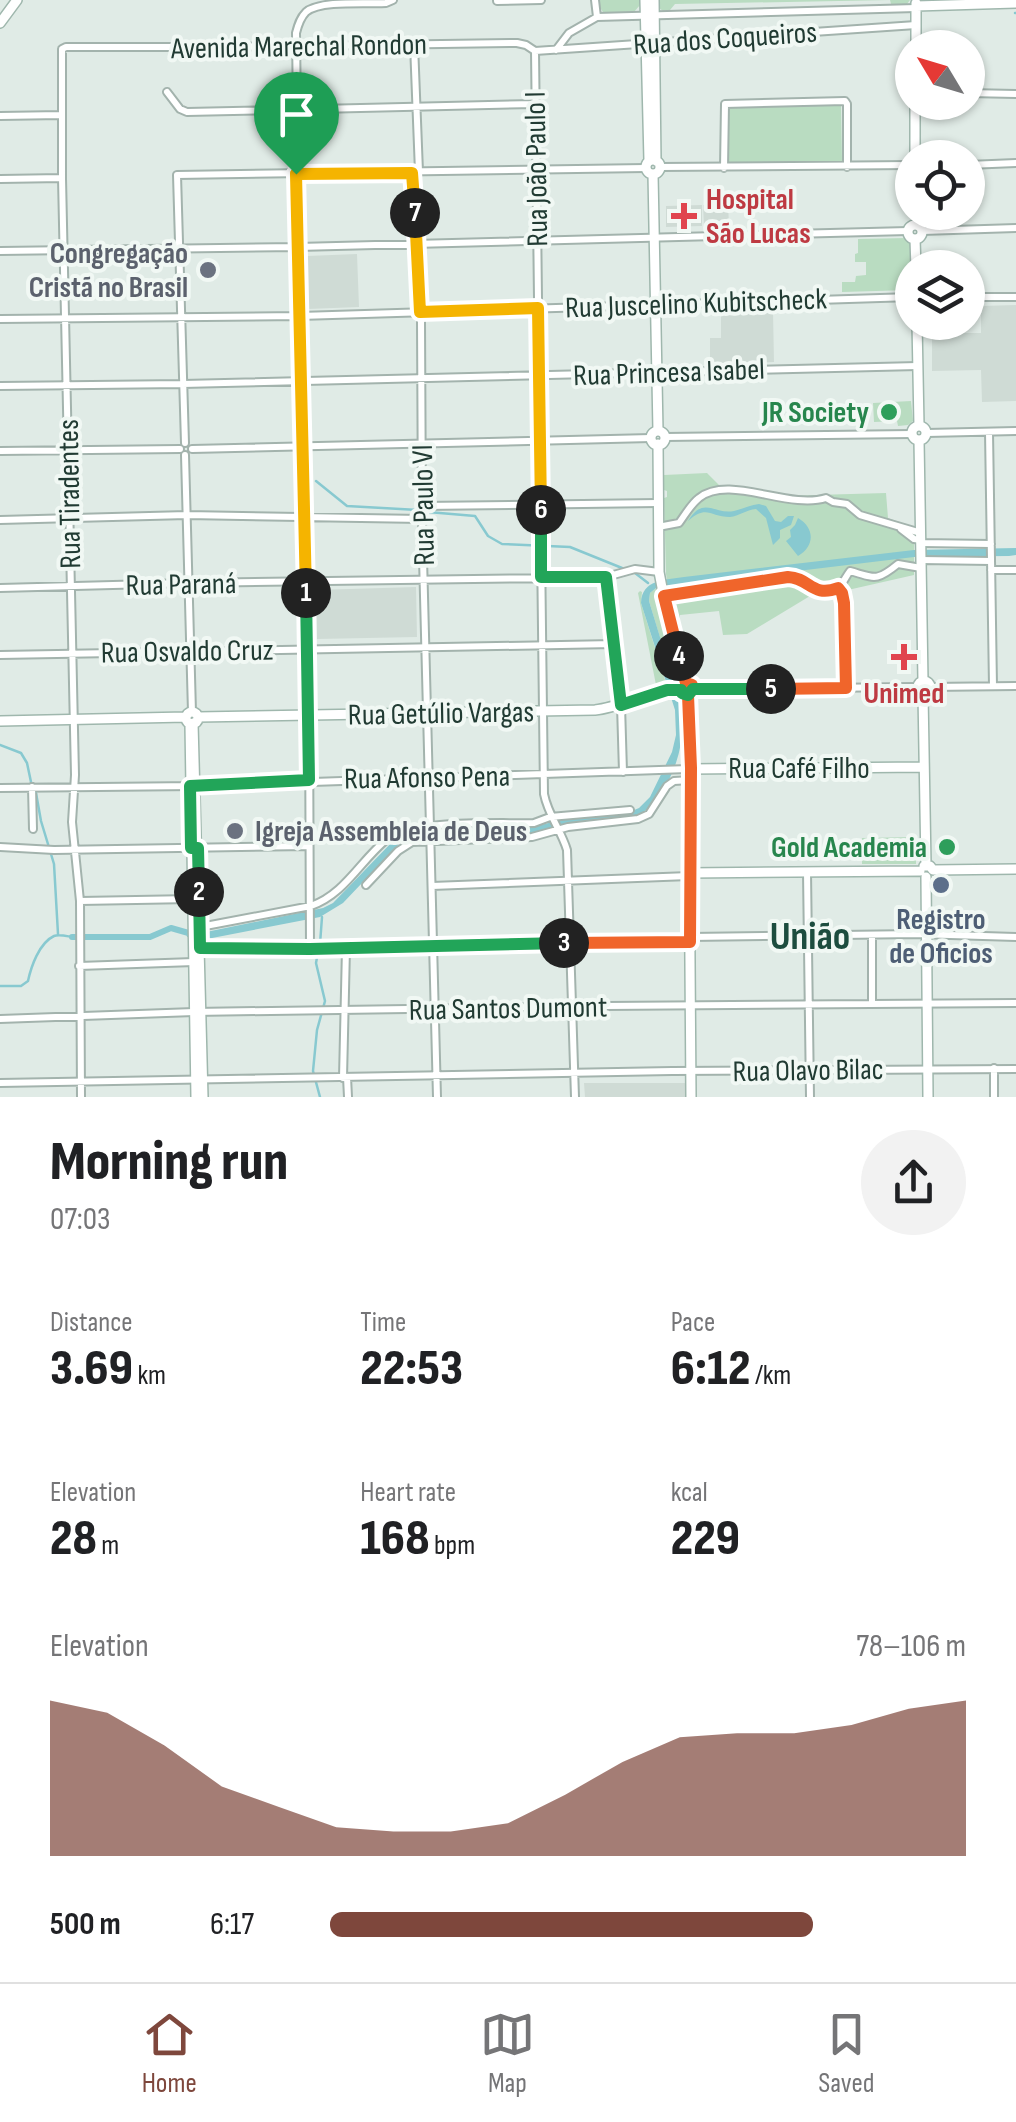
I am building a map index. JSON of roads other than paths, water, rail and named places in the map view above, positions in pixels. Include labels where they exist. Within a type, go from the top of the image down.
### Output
[{"type":"street","points":[[0,23],[17,0]]},
{"type":"street","points":[[316,948],[311,912],[296,45],[298,25],[311,8],[393,0]]},
{"type":"street","points":[[497,1],[541,0]]},
{"type":"street","points":[[596,0],[597,17]]},
{"type":"street","points":[[645,0],[650,16]]},
{"type":"street","points":[[654,0],[650,42],[658,527],[662,584],[682,689],[691,774],[691,1097]]},
{"type":"street","points":[[556,50],[570,33],[597,17],[1016,2]]},
{"type":"street","points":[[916,5],[916,30]]},
{"type":"street","name":"Rua dos Coqueiros","points":[[535,51],[916,25]]},
{"type":"street","name":"Avenida Marechal Rondon","points":[[62,50],[517,43],[535,51]]},
{"type":"street","name":"Rua Paulo VI","points":[[414,44],[438,1097]]},
{"type":"street","name":"Rua Tiradentes","points":[[62,50],[74,718],[72,822],[80,901],[81,1097]]},
{"type":"street","name":"Rua João Paulo I","points":[[535,51],[544,799],[566,850],[576,1097]]},
{"type":"street","points":[[168,92],[176,106],[187,112],[535,104]]},
{"type":"street","points":[[985,93],[1016,94]]},
{"type":"street","points":[[724,168],[724,104],[845,101],[848,168]]},
{"type":"street","points":[[0,116],[61,115]]},
{"type":"street","points":[[985,165],[1016,164]]},
{"type":"street","points":[[199,1097],[178,175],[653,166],[895,167]]},
{"type":"street","points":[[0,179],[62,178]]},
{"type":"street","points":[[0,251],[537,242],[1016,228]]},
{"type":"street","points":[[915,232],[916,250]]},
{"type":"street","name":"Rua Juscelino Kubitscheck","points":[[0,319],[300,316],[895,297]]},
{"type":"street","points":[[985,297],[1016,297]]},
{"type":"street","points":[[917,340],[928,1097]]},
{"type":"street","name":"Rua Princesa Isabel","points":[[0,386],[918,366]]},
{"type":"street","points":[[989,432],[993,686]]},
{"type":"street","points":[[0,451],[1016,432]]},
{"type":"street","points":[[658,527],[678,524],[696,500],[706,494],[736,489],[774,498],[818,502],[826,498],[847,504],[860,515],[897,526],[921,550],[991,556]]},
{"type":"street","points":[[422,506],[658,503]]},
{"type":"street","points":[[0,520],[187,515],[422,519]]},
{"type":"street","points":[[846,688],[844,603],[838,588],[850,571],[879,577],[921,550],[991,556],[1016,570]]},
{"type":"street","name":"Rua Paraná","points":[[0,588],[606,577],[635,569],[662,584],[788,577],[822,592],[838,588]]},
{"type":"street","points":[[606,577],[621,705],[624,772]]},
{"type":"street","name":"Rua Osvaldo Cruz","points":[[0,654],[614,644]]},
{"type":"street","name":"Rua Getúlio Vargas","points":[[0,721],[595,710],[682,689],[1016,686]]},
{"type":"street","name":"Rua Café Filho","points":[[673,769],[691,774],[924,768]]},
{"type":"street","name":"Rua Afonso Pena","points":[[0,788],[193,786],[673,769]]},
{"type":"street","points":[[366,885],[402,847],[430,834],[534,823],[638,819],[649,814],[667,786],[691,774]]},
{"type":"street","points":[[32,787],[33,830]]},
{"type":"street","points":[[198,936],[311,912],[391,836],[407,830],[532,837],[555,824],[630,810]]},
{"type":"street","points":[[0,847],[76,850],[310,846]]},
{"type":"street","points":[[194,848],[192,899],[198,936],[194,962],[198,1012]]},
{"type":"street","points":[[432,886],[689,875],[1016,868]]},
{"type":"street","points":[[807,872],[810,1097]]},
{"type":"street","points":[[80,901],[192,899]]},
{"type":"street","points":[[198,936],[316,948],[927,934],[1016,937]]},
{"type":"street","points":[[872,935],[872,1002]]},
{"type":"street","points":[[346,948],[343,1010],[348,1097]]},
{"type":"street","points":[[80,966],[194,962]]},
{"type":"street","name":"Rua Santos Dumont","points":[[0,1018],[436,1008],[1016,1003]]},
{"type":"street","points":[[994,1068],[994,1097]]},
{"type":"street","name":"Rua Olavo Bilac","points":[[0,1083],[1016,1069]]},
{"type":"water","points":[[759,504],[766,506],[775,521],[794,516],[791,525],[780,530],[780,538],[773,545],[766,518],[756,509],[730,517],[704,512],[688,521],[704,507],[727,512]]},
{"type":"water","points":[[798,518],[808,527],[811,537],[808,547],[798,556],[786,541]]},
{"type":"water","points":[[1016,548],[1016,555],[1009,556],[914,557],[656,588],[649,601],[681,706],[682,736],[668,782],[637,817],[534,834],[407,840],[343,903],[320,917],[207,939],[187,937],[186,931],[206,932],[323,908],[333,903],[393,841],[409,833],[534,827],[639,808],[650,797],[676,735],[675,710],[641,603],[645,589],[656,582],[914,550]]},
{"type":"waterway","points":[[316,481],[347,506],[418,510]]},
{"type":"waterway","points":[[428,512],[475,516],[488,536],[502,544],[570,547],[622,568]]},
{"type":"waterway","points":[[635,573],[648,583]]},
{"type":"waterway","points":[[0,745],[21,753],[31,782]]},
{"type":"waterway","points":[[36,793],[54,864],[58,934]]},
{"type":"waterway","points":[[320,944],[322,917]]},
{"type":"waterway","points":[[72,937],[150,937],[171,928],[192,934]]},
{"type":"waterway","points":[[0,986],[21,986],[28,981],[36,956],[49,939],[58,935],[72,937]]},
{"type":"waterway","points":[[318,952],[316,963],[325,1001],[313,1071],[320,1097]]},
{"type":"place","name":"Hospital São Lucas","points":[[684,216]]},
{"type":"place","name":"Congregação Cristã no Brasil","points":[[208,270]]},
{"type":"place","name":"JR Society","points":[[889,412]]},
{"type":"place","name":"Unimed","points":[[904,657]]},
{"type":"place","name":"Igreja Assembleia de Deus","points":[[235,831]]},
{"type":"place","name":"Gold Academia","points":[[947,847]]},
{"type":"place","name":"Registro de Oficios","points":[[941,885]]},
{"type":"district","name":"União","points":[[810,935]]}]
